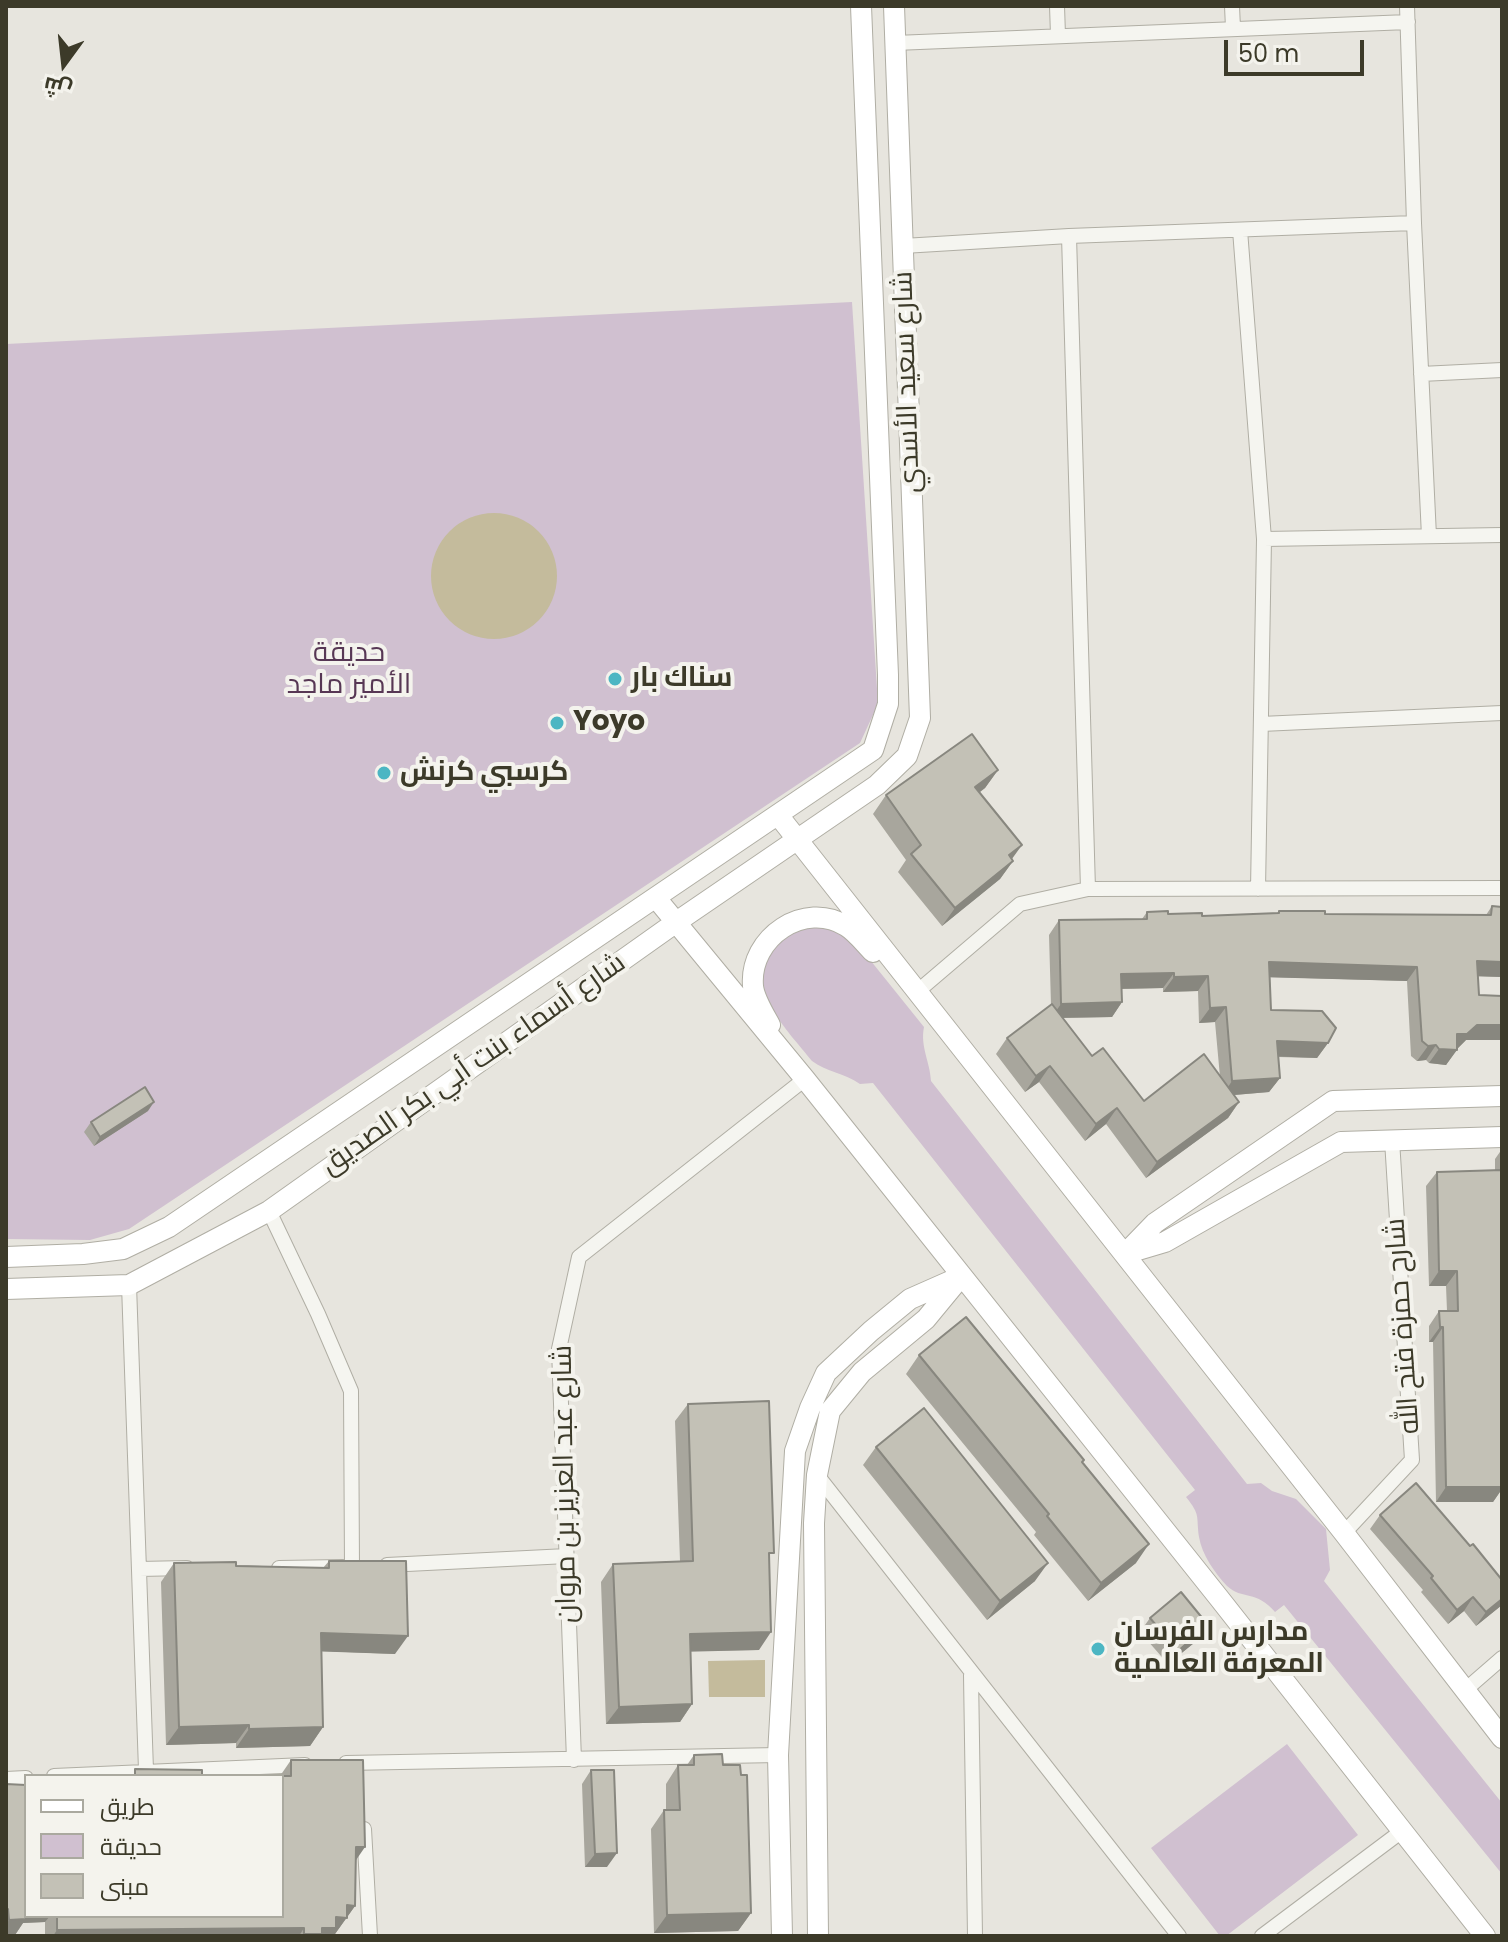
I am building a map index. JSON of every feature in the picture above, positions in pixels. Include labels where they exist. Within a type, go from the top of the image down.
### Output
[{"type":"street","name":"شارع سعيد الأسدي","points":[[861,6],[888,675],[888,704],[873,750]]},
{"type":"street","name":"شارع سعيد الأسدي","points":[[894,6],[920,718],[907,756]]},
{"type":"street","points":[[1057,6],[1058,35]]},
{"type":"street","points":[[1232,6],[1233,28]]},
{"type":"street","points":[[1407,6],[1429,536]]},
{"type":"street","points":[[895,43],[1408,22]]},
{"type":"street","points":[[903,246],[1069,236],[1414,223]]},
{"type":"street","points":[[1240,230],[1264,539],[1258,889]]},
{"type":"street","points":[[1069,236],[1088,889]]},
{"type":"street","points":[[1421,374],[1502,370]]},
{"type":"street","points":[[1264,539],[1502,535]]},
{"type":"street","points":[[1261,724],[1502,713]]},
{"type":"street","name":"شارع أسماء بنت أبي بكر الصديق","points":[[6,1257],[123,1249],[169,1227],[873,750]]},
{"type":"street","name":"شارع أسماء بنت أبي بكر الصديق","points":[[6,1289],[129,1285],[269,1211],[675,923],[877,785],[907,756]]},
{"type":"street","points":[[778,815],[1502,1738]]},
{"type":"street","points":[[918,991],[1020,904],[1088,889],[1502,888]]},
{"type":"street","points":[[656,898],[805,1079],[1485,1936]]},
{"type":"street","points":[[805,1079],[763,1013],[753,986],[758,957],[769,936],[789,923],[819,918],[845,925],[918,991]]},
{"type":"street","name":"شارع عبد العزيز بن مروان","points":[[574,1760],[559,1349],[579,1257],[805,1079]]},
{"type":"street","points":[[1125,1254],[1155,1223],[1333,1101],[1502,1096]]},
{"type":"street","points":[[1125,1254],[1165,1242],[1341,1142],[1502,1137]]},
{"type":"street","name":"شارح حمزة فتح الله","points":[[1344,1533],[1412,1460],[1392,1140]]},
{"type":"street","points":[[269,1211],[351,1391],[352,1567]]},
{"type":"street","points":[[818,1936],[814,1523],[817,1475],[830,1411],[862,1372],[926,1319],[962,1276]]},
{"type":"street","points":[[782,1936],[778,1755],[795,1451],[826,1373],[910,1299],[962,1276]]},
{"type":"street","points":[[129,1285],[146,1770]]},
{"type":"street","points":[[817,1475],[1179,1936]]},
{"type":"street","points":[[261,1568],[352,1567],[567,1556]]},
{"type":"street","points":[[139,1569],[200,1568]]},
{"type":"street","points":[[1464,1691],[1502,1658]]},
{"type":"street","points":[[971,1675],[975,1936]]},
{"type":"street","points":[[85,1774],[322,1764],[778,1755]]},
{"type":"street","points":[[361,1763],[362,1779]]},
{"type":"street","points":[[363,1810],[370,1936]]},
{"type":"street","points":[[1262,1936],[1402,1831]]},
{"type":"street","points":[[780,1868],[817,1863]]},
{"type":"green space","name":"حديقة الأمير ماجد","points":[[852,302],[878,704],[860,743],[129,1229],[90,1240],[6,1239],[6,344]]},
{"type":"green space","points":[[798,924],[846,930],[924,1027],[923,1041],[931,1081],[1247,1484],[1261,1483],[1272,1491],[1296,1499],[1326,1529],[1330,1570],[1324,1581],[1502,1803],[1502,1874],[1284,1605],[1275,1612],[1262,1601],[1233,1590],[1218,1575],[1203,1550],[1196,1512],[1186,1497],[1195,1490],[873,1083],[860,1084],[812,1061],[781,1022],[765,994],[763,963],[771,944]]},
{"type":"green space","points":[[1287,1744],[1358,1835],[1226,1936],[1220,1936],[1151,1848]]},
{"type":"shaded area","points":[[494,513],[518,518],[538,532],[552,552],[557,576],[552,600],[538,620],[518,634],[494,639],[470,634],[450,620],[436,600],[431,576],[436,552],[450,532],[470,518]]},
{"type":"shaded area","points":[[765,1660],[765,1697],[709,1697],[708,1661]]},
{"type":"building","points":[[972,734],[998,770],[975,787],[1022,845],[1009,855],[1013,861],[955,908],[911,854],[921,845],[886,795]]},
{"type":"building","points":[[1492,906],[1502,907],[1502,962],[1477,961],[1479,995],[1502,996],[1502,1025],[1477,1025],[1467,1034],[1457,1034],[1457,1050],[1439,1049],[1422,1041],[1417,967],[1269,962],[1271,1010],[1322,1011],[1336,1028],[1328,1043],[1277,1041],[1280,1078],[1232,1081],[1226,1007],[1210,1008],[1208,976],[1121,974],[1122,1002],[1061,1004],[1059,920],[1147,919],[1147,912],[1168,911],[1168,914],[1202,913],[1202,916],[1279,911],[1491,915]]},
{"type":"building","points":[[1052,1004],[1092,1056],[1103,1048],[1144,1101],[1204,1054],[1239,1102],[1157,1162],[1117,1108],[1096,1124],[1050,1066],[1036,1076],[1007,1038]]},
{"type":"building","points":[[145,1087],[154,1102],[100,1137],[91,1122]]},
{"type":"building","points":[[1502,1170],[1502,1487],[1446,1487],[1443,1327],[1440,1327],[1439,1311],[1458,1311],[1457,1271],[1439,1271],[1437,1172]]},
{"type":"building","points":[[966,1317],[1149,1544],[1101,1583],[1047,1516],[1049,1514],[919,1355]]},
{"type":"building","points":[[769,1401],[774,1553],[769,1553],[771,1632],[690,1634],[692,1704],[619,1707],[613,1564],[693,1561],[688,1404]]},
{"type":"building","points":[[924,1408],[1048,1563],[1000,1601],[876,1447]]},
{"type":"building","points":[[1416,1483],[1502,1580],[1502,1599],[1486,1612],[1473,1597],[1457,1610],[1431,1578],[1433,1576],[1380,1515]]},
{"type":"building","points":[[329,1561],[406,1561],[408,1636],[321,1633],[323,1727],[179,1727],[174,1563],[236,1562],[236,1566],[329,1568]]},
{"type":"building","points":[[1181,1592],[1208,1625],[1178,1651],[1150,1618]]},
{"type":"building","points":[[722,1754],[723,1765],[740,1765],[741,1775],[747,1775],[751,1913],[667,1915],[664,1810],[680,1810],[678,1765],[694,1765],[694,1755]]},
{"type":"building","points":[[291,1760],[363,1760],[365,1847],[356,1847],[355,1906],[347,1905],[347,1918],[336,1917],[336,1928],[322,1928],[322,1934],[304,1934],[304,1928],[57,1930],[57,1918],[284,1918],[284,1776],[291,1776]]},
{"type":"building","points":[[135,1769],[202,1770],[202,1774],[135,1774]]},
{"type":"building","points":[[591,1770],[614,1770],[617,1853],[595,1854]]},
{"type":"building","points":[[6,1784],[24,1785],[26,1919],[9,1920],[6,1909]]},
{"type":"place","name":"سناك بار","points":[[615,679]]},
{"type":"place","name":"Yoyo","points":[[557,723]]},
{"type":"place","name":"كرسبي كرنش","points":[[384,773]]},
{"type":"place","name":"مدارس الفرسان المعرفة العالمية","points":[[1098,1649]]}]
